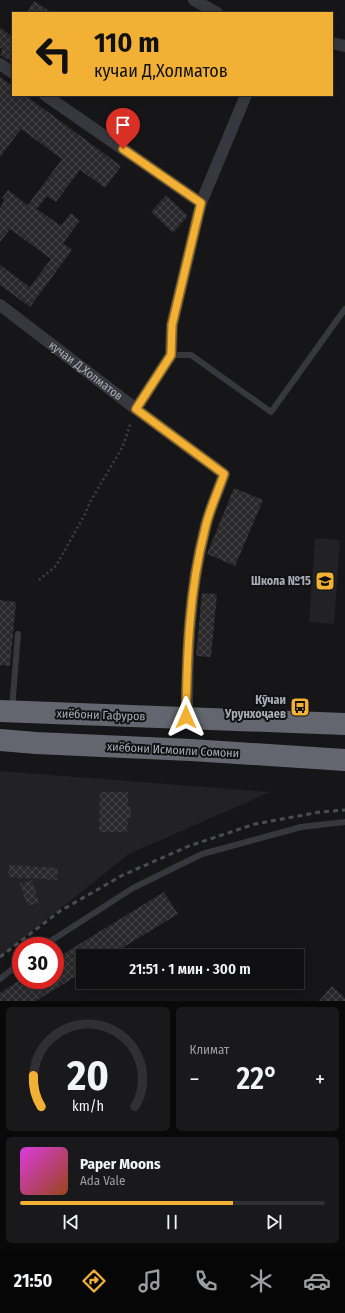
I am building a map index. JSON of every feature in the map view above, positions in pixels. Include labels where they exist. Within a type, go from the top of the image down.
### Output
[{"type":"highway","name":"хиёбони Гафуров","points":[[6,712],[186,717],[345,724]]},
{"type":"highway","name":"хиёбони Исмоили Сомони","points":[[0,740],[345,760]]},
{"type":"street","points":[[194,0],[215,12]]},
{"type":"street","points":[[333,43],[345,46]]},
{"type":"street","points":[[0,64],[12,72]]},
{"type":"street","points":[[45,96],[201,203]]},
{"type":"street","points":[[136,409],[171,355],[172,325],[201,203],[246,96]]},
{"type":"street","name":"кучаи Д,Холматов","points":[[0,304],[136,409],[224,474],[205,528],[192,591],[187,662],[186,717]]},
{"type":"lane","points":[[171,355],[191,355],[271,412],[345,309]]},
{"type":"lane","points":[[6,712],[18,634]]},
{"type":"lane","points":[[57,937],[134,888],[202,854],[301,827],[345,822]]},
{"type":"lane","points":[[0,979],[12,969]]},
{"type":"path","points":[[39,580],[56,566],[68,546],[90,502],[123,446],[136,409]]},
{"type":"shaded area","name":"Школа №15","points":[[315,538],[340,540],[334,624],[309,622]]},
{"type":"shaded area","points":[[0,771],[270,792],[129,854],[25,937],[12,937],[12,947],[0,957]]},
{"type":"building","points":[[34,1],[51,12],[27,12]]},
{"type":"building","points":[[0,28],[11,35],[12,34],[12,62],[0,55],[2,49],[0,47]]},
{"type":"building","points":[[0,77],[12,85],[12,96],[26,96],[121,166],[105,188],[80,170],[56,202],[47,196],[37,209],[61,226],[71,213],[80,221],[63,243],[72,250],[30,307],[0,285],[0,265],[30,287],[51,259],[10,229],[0,242],[0,209],[4,200],[2,198],[8,190],[28,205],[62,159],[21,129],[0,157]]},
{"type":"building","points":[[166,195],[188,216],[173,233],[151,212]]},
{"type":"building","points":[[234,488],[263,500],[235,566],[207,554]]},
{"type":"building","points":[[202,593],[217,594],[211,657],[196,656]]},
{"type":"building","points":[[0,600],[16,602],[10,666],[0,665]]},
{"type":"building","points":[[100,792],[128,792],[128,807],[131,807],[131,818],[128,818],[127,832],[99,832]]},
{"type":"building","points":[[9,865],[58,868],[57,880],[8,877]]},
{"type":"building","points":[[32,880],[39,903],[27,906],[20,883]]},
{"type":"building","points":[[164,892],[178,914],[120,949],[76,949],[76,976],[64,984],[64,953]]},
{"type":"building","points":[[12,985],[12,989],[55,989],[36,1001],[0,1001],[0,993]]},
{"type":"building","points":[[332,986],[345,998],[345,1001],[319,1001]]},
{"type":"railway","points":[[0,957],[60,911],[123,875],[189,846],[255,824],[320,812],[345,810]]},
{"type":"place","name":"Школа №15","points":[[325,581]]},
{"type":"place","name":"Кӯчаи Урунхоҷаев","points":[[300,707]]},
{"type":"route","points":[[123,149],[201,203],[172,325],[171,355],[136,409],[224,474],[205,528],[192,591],[187,662],[186,717]]}]
